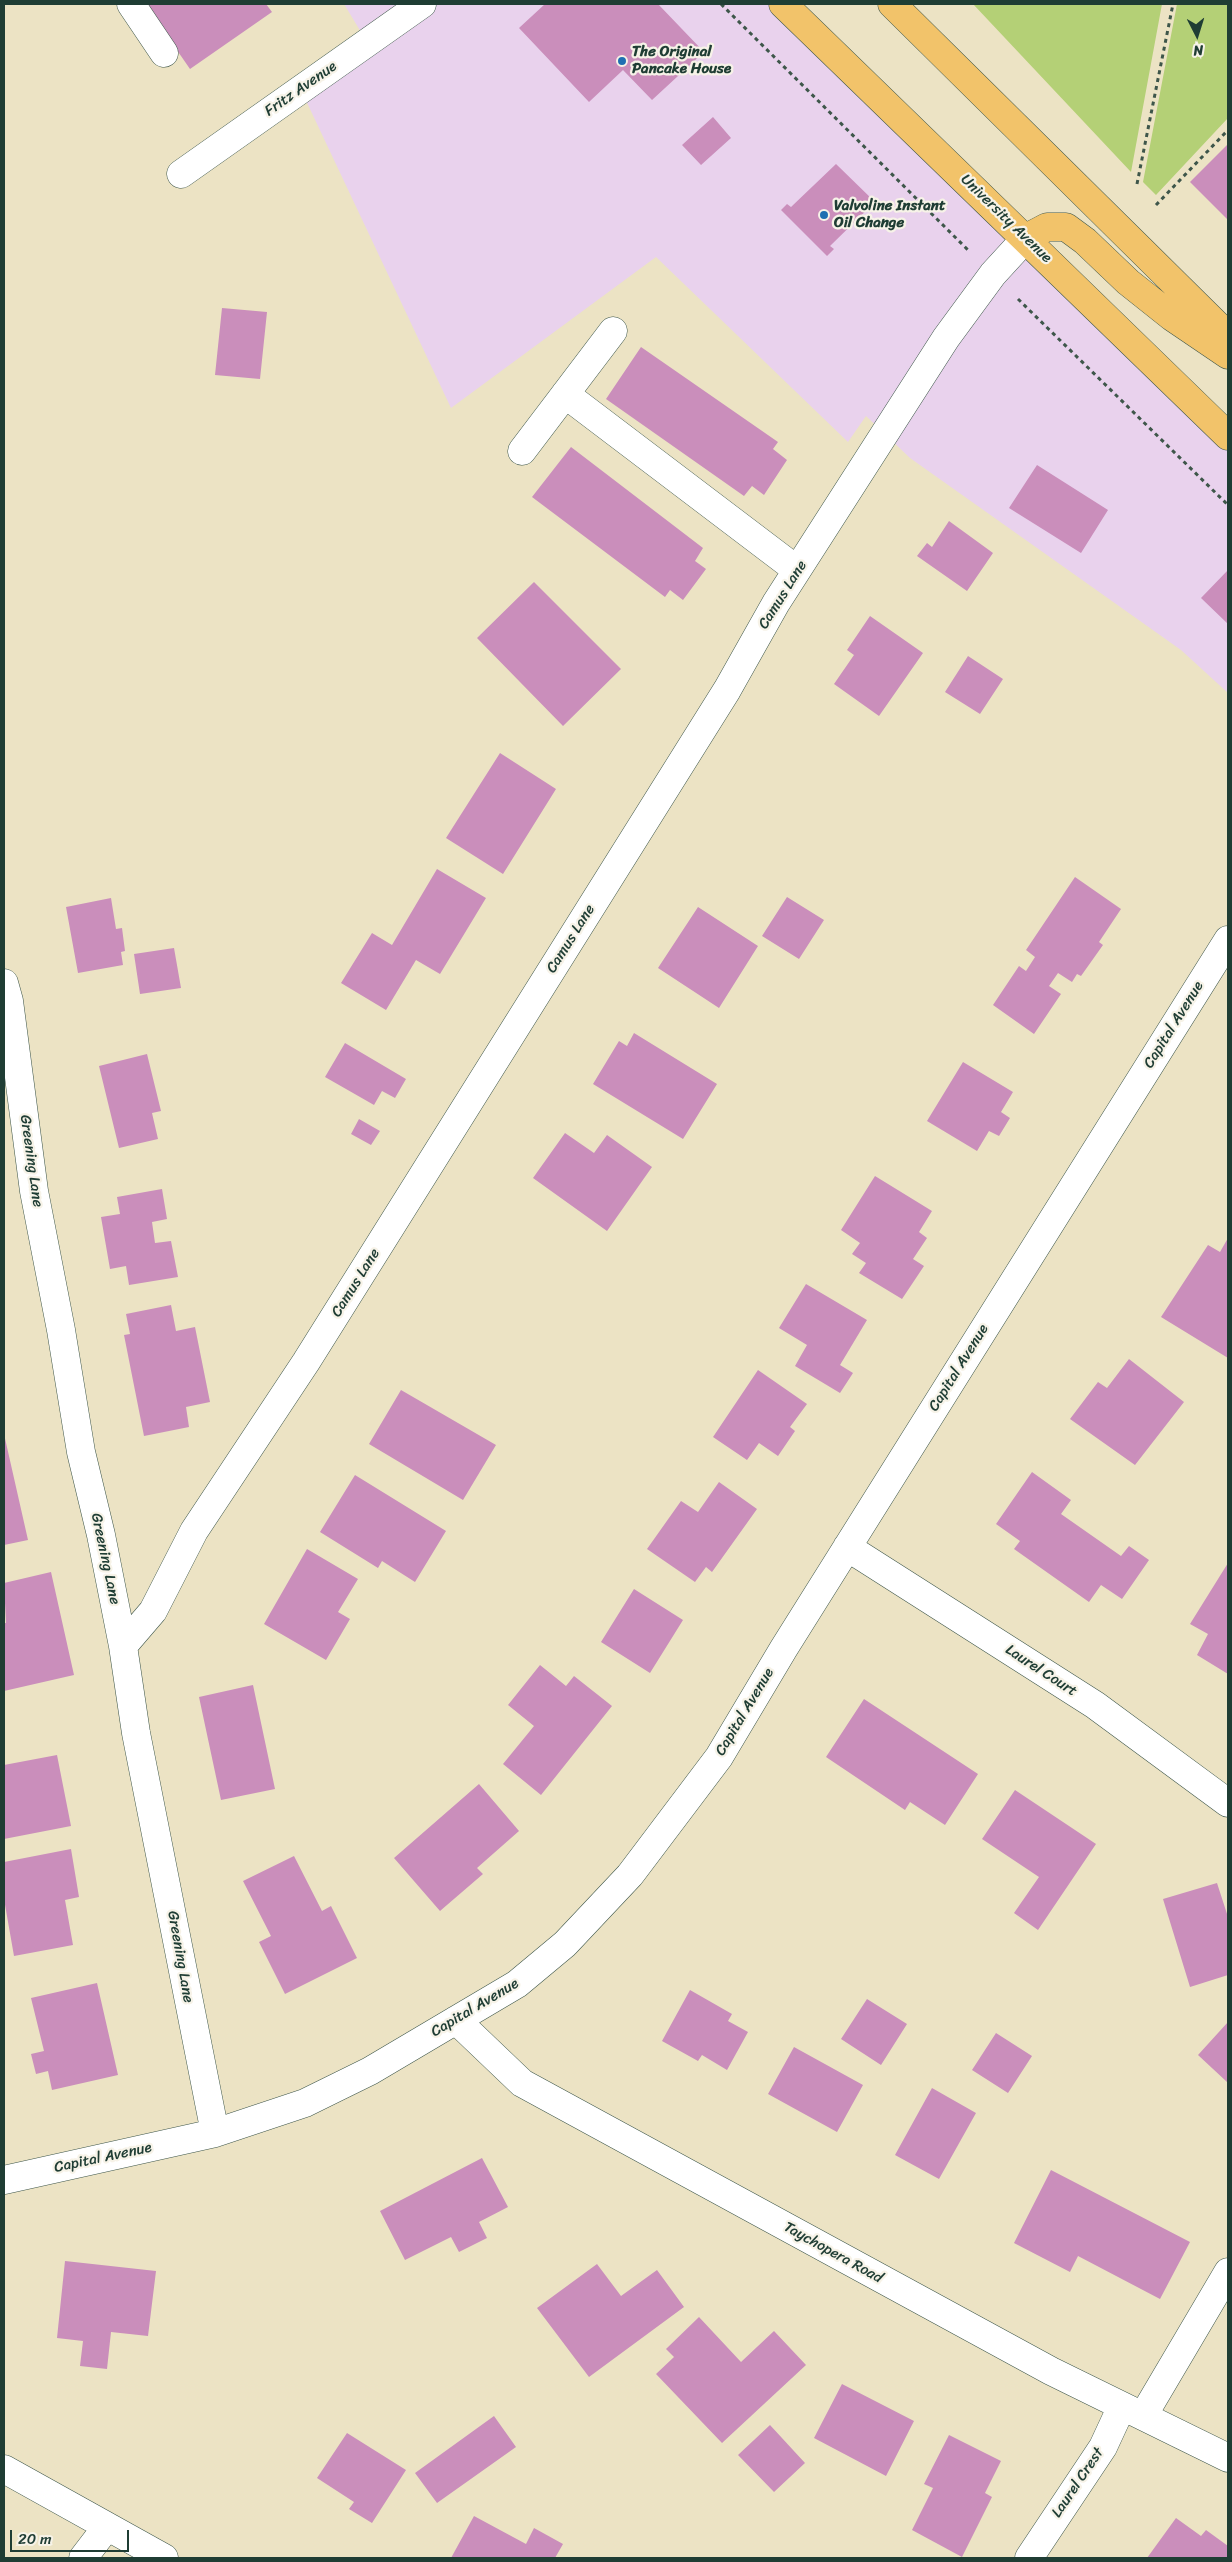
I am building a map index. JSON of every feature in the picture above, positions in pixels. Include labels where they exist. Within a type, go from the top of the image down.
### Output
[{"type":"main road","name":"University Avenue","points":[[783,4],[1228,436]]},
{"type":"main road","points":[[878,4],[921,33]]},
{"type":"main road","points":[[892,4],[1228,336]]},
{"type":"main road","points":[[1026,238],[1047,228],[1066,227],[1085,241],[1128,282],[1172,317],[1228,355]]},
{"type":"street","points":[[131,4],[164,52]]},
{"type":"street","name":"Fritz Avenue","points":[[181,174],[422,4]]},
{"type":"street","name":"Camus Lane","points":[[123,1646],[153,1611],[194,1531],[306,1362],[722,698],[798,570],[946,338],[993,274],[1026,238]]},
{"type":"street","points":[[522,451],[613,331]]},
{"type":"street","points":[[565,394],[798,570]]},
{"type":"street","name":"Capital Avenue","points":[[4,2180],[215,2133],[305,2103],[370,2071],[517,1984],[565,1944],[630,1875],[719,1758],[784,1648],[1228,940]]},
{"type":"street","name":"Greening Lane","points":[[4,983],[9,1001],[34,1191],[61,1330],[81,1452],[101,1535],[123,1646],[136,1734],[215,2133]]},
{"type":"street","name":"Laurel Court","points":[[847,1547],[1095,1705],[1228,1803]]},
{"type":"street","name":"Taychopera Road","points":[[456,2020],[522,2083],[1051,2372],[1228,2458]]},
{"type":"street","name":"Laurel Crest","points":[[1029,2558],[1103,2447],[1133,2411],[1228,2272]]},
{"type":"street","points":[[4,2469],[106,2528],[164,2558]]},
{"type":"street","points":[[83,2558],[106,2528]]},
{"type":"path","points":[[1137,184],[1173,4]]},
{"type":"path","points":[[1156,205],[1228,130]]},
{"type":"shaded area","points":[[344,4],[783,4],[1228,436],[1228,693],[1181,650],[910,458],[866,416],[848,442],[656,257],[451,408],[301,90],[367,42]]},
{"type":"green space","points":[[973,4],[1162,4],[1131,172]]},
{"type":"green space","points":[[1177,4],[1228,4],[1228,118],[1156,195],[1143,182]]},
{"type":"building","points":[[145,4],[266,4],[272,12],[190,69]]},
{"type":"building","name":"The Original Pancake House","points":[[545,4],[658,4],[704,52],[652,100],[623,70],[589,102],[519,28]]},
{"type":"building","points":[[713,117],[731,138],[701,165],[682,145]]},
{"type":"building","points":[[1228,144],[1228,220],[1190,182]]},
{"type":"building","name":"Valvoline Instant Oil Change","points":[[836,164],[875,202],[830,246],[834,249],[827,256],[781,210],[787,204],[791,207]]},
{"type":"building","points":[[222,308],[267,312],[260,379],[215,375]]},
{"type":"building","points":[[641,347],[778,442],[773,449],[787,460],[764,495],[752,486],[744,496],[606,399]]},
{"type":"building","points":[[571,447],[703,548],[695,561],[706,569],[683,600],[670,590],[665,597],[532,497]]},
{"type":"building","points":[[1037,465],[1108,510],[1081,553],[1009,508]]},
{"type":"building","points":[[949,521],[993,553],[967,591],[917,556],[927,543],[932,547]]},
{"type":"building","points":[[1228,570],[1228,624],[1201,598]]},
{"type":"building","points":[[534,582],[621,669],[563,726],[477,638]]},
{"type":"building","points":[[870,616],[923,653],[879,716],[834,684],[854,655],[847,650]]},
{"type":"building","points":[[968,656],[1003,679],[980,714],[945,692]]},
{"type":"building","points":[[500,753],[556,789],[503,874],[446,838]]},
{"type":"building","points":[[437,869],[486,898],[440,974],[416,960],[386,1010],[341,983],[372,933],[392,945]]},
{"type":"building","points":[[1075,877],[1121,909],[1099,942],[1103,945],[1081,976],[1077,974],[1072,982],[1058,973],[1049,986],[1061,994],[1034,1034],[993,1005],[1019,966],[1026,971],[1035,957],[1026,950]]},
{"type":"building","points":[[787,897],[824,920],[799,959],[762,936]]},
{"type":"building","points":[[111,898],[116,929],[122,928],[125,951],[121,952],[123,965],[78,973],[66,907]]},
{"type":"building","points":[[698,907],[758,946],[719,1008],[658,968]]},
{"type":"building","points":[[174,948],[181,988],[140,994],[134,954]]},
{"type":"building","points":[[634,1033],[717,1084],[683,1139],[593,1084],[619,1041],[627,1046]]},
{"type":"building","points":[[345,1043],[406,1079],[395,1098],[382,1091],[374,1105],[325,1077]]},
{"type":"building","points":[[147,1054],[161,1111],[152,1113],[158,1139],[119,1148],[99,1066]]},
{"type":"building","points":[[963,1062],[1013,1092],[1001,1112],[1010,1118],[999,1136],[989,1131],[977,1151],[927,1121]]},
{"type":"building","points":[[359,1119],[380,1131],[371,1145],[351,1134]]},
{"type":"building","points":[[565,1133],[594,1153],[607,1135],[652,1167],[607,1231],[533,1178]]},
{"type":"building","points":[[875,1176],[932,1211],[919,1232],[927,1238],[913,1259],[924,1266],[902,1299],[859,1273],[866,1263],[852,1254],[860,1243],[841,1230]]},
{"type":"building","points":[[162,1189],[167,1219],[152,1222],[155,1243],[171,1241],[178,1277],[129,1285],[126,1266],[110,1269],[101,1217],[120,1214],[117,1197]]},
{"type":"building","points":[[1228,1238],[1228,1358],[1161,1317],[1208,1245],[1220,1252]]},
{"type":"building","points":[[806,1284],[867,1320],[840,1365],[853,1373],[840,1393],[795,1366],[807,1345],[779,1328]]},
{"type":"building","points":[[171,1305],[176,1331],[195,1327],[210,1402],[186,1407],[189,1427],[144,1436],[124,1335],[130,1334],[126,1314]]},
{"type":"building","points":[[1129,1359],[1184,1402],[1135,1465],[1070,1419],[1098,1382],[1107,1388]]},
{"type":"building","points":[[758,1370],[807,1404],[790,1427],[795,1431],[778,1456],[759,1443],[747,1460],[713,1437]]},
{"type":"building","points":[[401,1390],[496,1445],[463,1500],[369,1444]]},
{"type":"building","points":[[4,1434],[28,1540],[4,1545]]},
{"type":"building","points":[[1032,1472],[1071,1500],[1061,1514],[1121,1556],[1129,1546],[1149,1560],[1122,1599],[1101,1585],[1089,1602],[1014,1549],[1020,1541],[996,1524]]},
{"type":"building","points":[[355,1475],[446,1531],[415,1582],[382,1561],[378,1568],[320,1532]]},
{"type":"building","points":[[719,1482],[757,1509],[712,1572],[706,1567],[695,1582],[647,1549],[681,1501],[698,1512]]},
{"type":"building","points":[[307,1549],[358,1579],[338,1612],[350,1619],[326,1660],[264,1624]]},
{"type":"building","points":[[1228,1563],[1228,1674],[1197,1655],[1208,1634],[1190,1624]]},
{"type":"building","points":[[51,1572],[74,1675],[4,1691],[4,1623],[6,1623],[4,1583]]},
{"type":"building","points":[[634,1589],[683,1620],[650,1673],[601,1642]]},
{"type":"building","points":[[540,1665],[566,1686],[574,1676],[612,1706],[541,1795],[503,1764],[534,1726],[508,1705]]},
{"type":"building","points":[[253,1685],[275,1789],[221,1800],[199,1697]]},
{"type":"building","points":[[864,1699],[978,1774],[945,1825],[910,1802],[905,1810],[826,1757]]},
{"type":"building","points":[[57,1755],[71,1826],[4,1839],[4,1765]]},
{"type":"building","points":[[479,1784],[519,1831],[477,1868],[483,1874],[440,1911],[394,1858]]},
{"type":"building","points":[[1015,1790],[1096,1844],[1038,1930],[1014,1913],[1039,1877],[982,1839]]},
{"type":"building","points":[[71,1849],[79,1897],[65,1900],[73,1945],[14,1956],[4,1899],[4,1862]]},
{"type":"building","points":[[294,1856],[322,1911],[331,1906],[357,1958],[285,1994],[259,1942],[271,1936],[243,1881]]},
{"type":"building","points":[[1217,1883],[1228,1917],[1228,1975],[1190,1987],[1163,1899]]},
{"type":"building","points":[[97,1983],[118,2075],[52,2090],[48,2071],[36,2074],[31,2054],[44,2051],[31,1998]]},
{"type":"building","points":[[690,1990],[732,2014],[728,2021],[748,2032],[727,2070],[702,2055],[698,2061],[662,2041]]},
{"type":"building","points":[[867,1999],[907,2024],[881,2065],[841,2039]]},
{"type":"building","points":[[1228,2022],[1228,2080],[1227,2082],[1198,2055]]},
{"type":"building","points":[[996,2033],[1032,2056],[1008,2093],[972,2070]]},
{"type":"building","points":[[794,2047],[863,2085],[837,2132],[768,2094]]},
{"type":"building","points":[[932,2088],[976,2113],[939,2179],[895,2155]]},
{"type":"building","points":[[482,2158],[508,2207],[479,2222],[487,2238],[459,2252],[451,2237],[405,2260],[380,2211]]},
{"type":"building","points":[[1051,2170],[1190,2242],[1160,2299],[1078,2256],[1070,2272],[1014,2243]]},
{"type":"building","points":[[65,2261],[156,2271],[148,2336],[111,2332],[107,2369],[80,2366],[83,2341],[57,2338]]},
{"type":"building","points":[[597,2264],[621,2296],[657,2270],[684,2307],[589,2377],[537,2308]]},
{"type":"building","points":[[699,2317],[741,2362],[774,2331],[806,2365],[722,2443],[656,2374],[674,2357],[666,2349]]},
{"type":"building","points":[[842,2384],[914,2421],[886,2476],[814,2438]]},
{"type":"building","points":[[494,2416],[516,2447],[437,2503],[415,2473]]},
{"type":"building","points":[[770,2425],[805,2463],[774,2492],[738,2455]]},
{"type":"building","points":[[347,2433],[406,2470],[372,2523],[349,2509],[354,2502],[317,2478]]},
{"type":"building","points":[[949,2435],[1001,2461],[985,2493],[992,2497],[962,2557],[912,2530],[933,2488],[924,2484]]},
{"type":"building","points":[[474,2516],[526,2544],[534,2528],[563,2544],[555,2558],[451,2558]]},
{"type":"building","points":[[1176,2518],[1201,2536],[1206,2530],[1228,2546],[1228,2558],[1147,2558]]},
{"type":"place","name":"The Original Pancake House","points":[[622,61]]},
{"type":"place","name":"Valvoline Instant Oil Change","points":[[824,215]]}]
